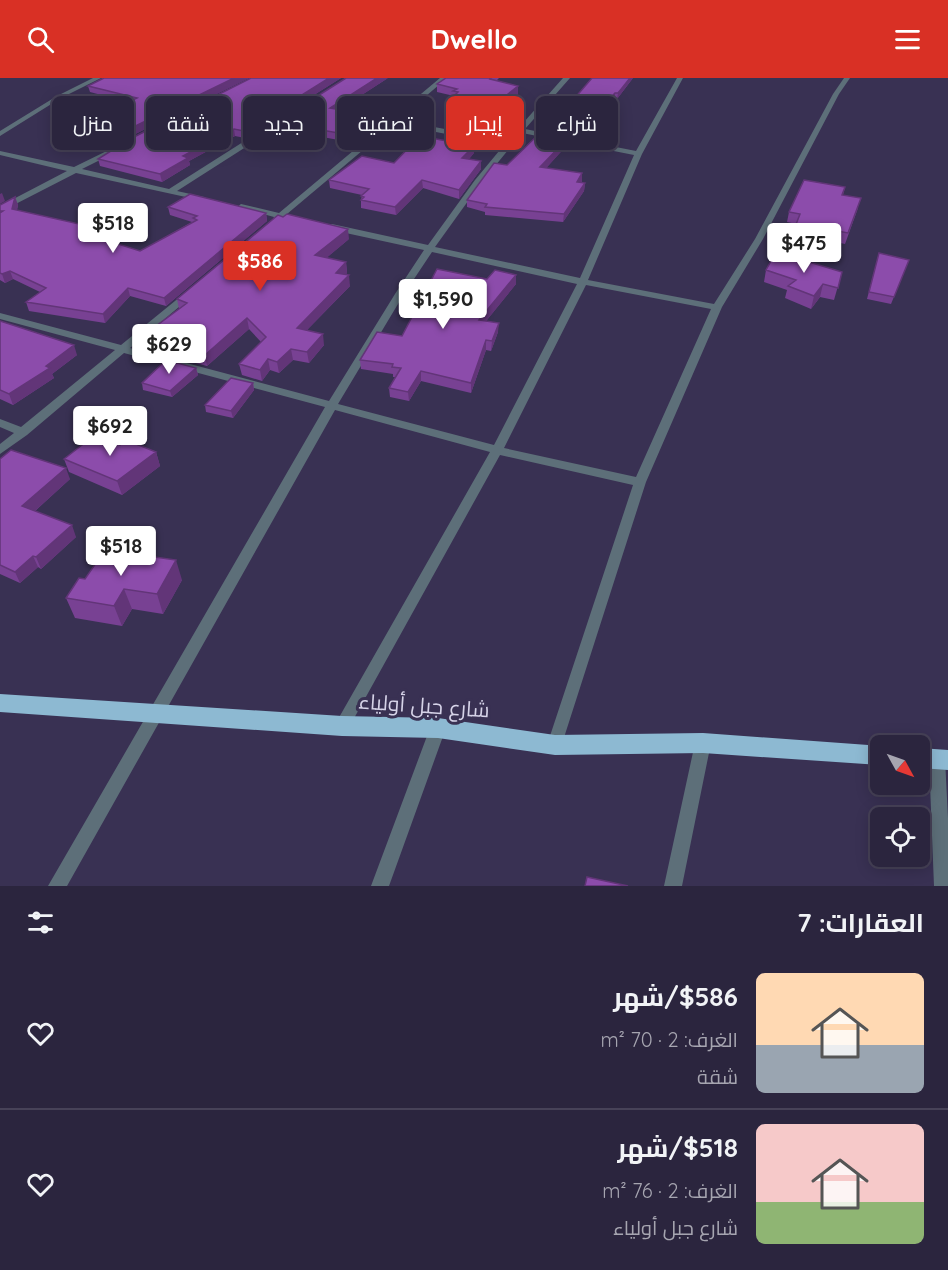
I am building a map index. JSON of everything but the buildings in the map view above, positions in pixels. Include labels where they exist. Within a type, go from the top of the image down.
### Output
[{"type":"highway","name":"شارع جبل أولياء","points":[[0,703],[157,716],[342,726],[438,728],[555,745],[703,743],[870,754]]},
{"type":"street","points":[[0,134],[59,97],[98,78]]},
{"type":"street","points":[[422,96],[444,78]]},
{"type":"street","points":[[524,125],[567,78]]},
{"type":"street","points":[[342,726],[497,450],[583,282],[638,154],[680,78]]},
{"type":"street","points":[[555,745],[640,482],[717,307],[759,239],[836,94],[847,78]]},
{"type":"street","points":[[524,131],[638,154]]},
{"type":"street","points":[[170,192],[243,146]]},
{"type":"street","points":[[0,210],[114,150]]},
{"type":"street","points":[[272,224],[357,150]]},
{"type":"street","points":[[57,886],[157,716],[330,406],[430,247],[502,150]]},
{"type":"street","points":[[0,153],[214,201]]},
{"type":"street","points":[[236,206],[304,221]]},
{"type":"street","points":[[327,226],[583,282],[717,307]]},
{"type":"street","points":[[0,450],[194,290]]},
{"type":"street","points":[[0,316],[497,450],[640,482]]},
{"type":"street","points":[[0,423],[23,432]]},
{"type":"street","points":[[380,886],[438,728]]},
{"type":"street","points":[[673,886],[703,743]]},
{"type":"street","points":[[935,759],[943,886]]}]
